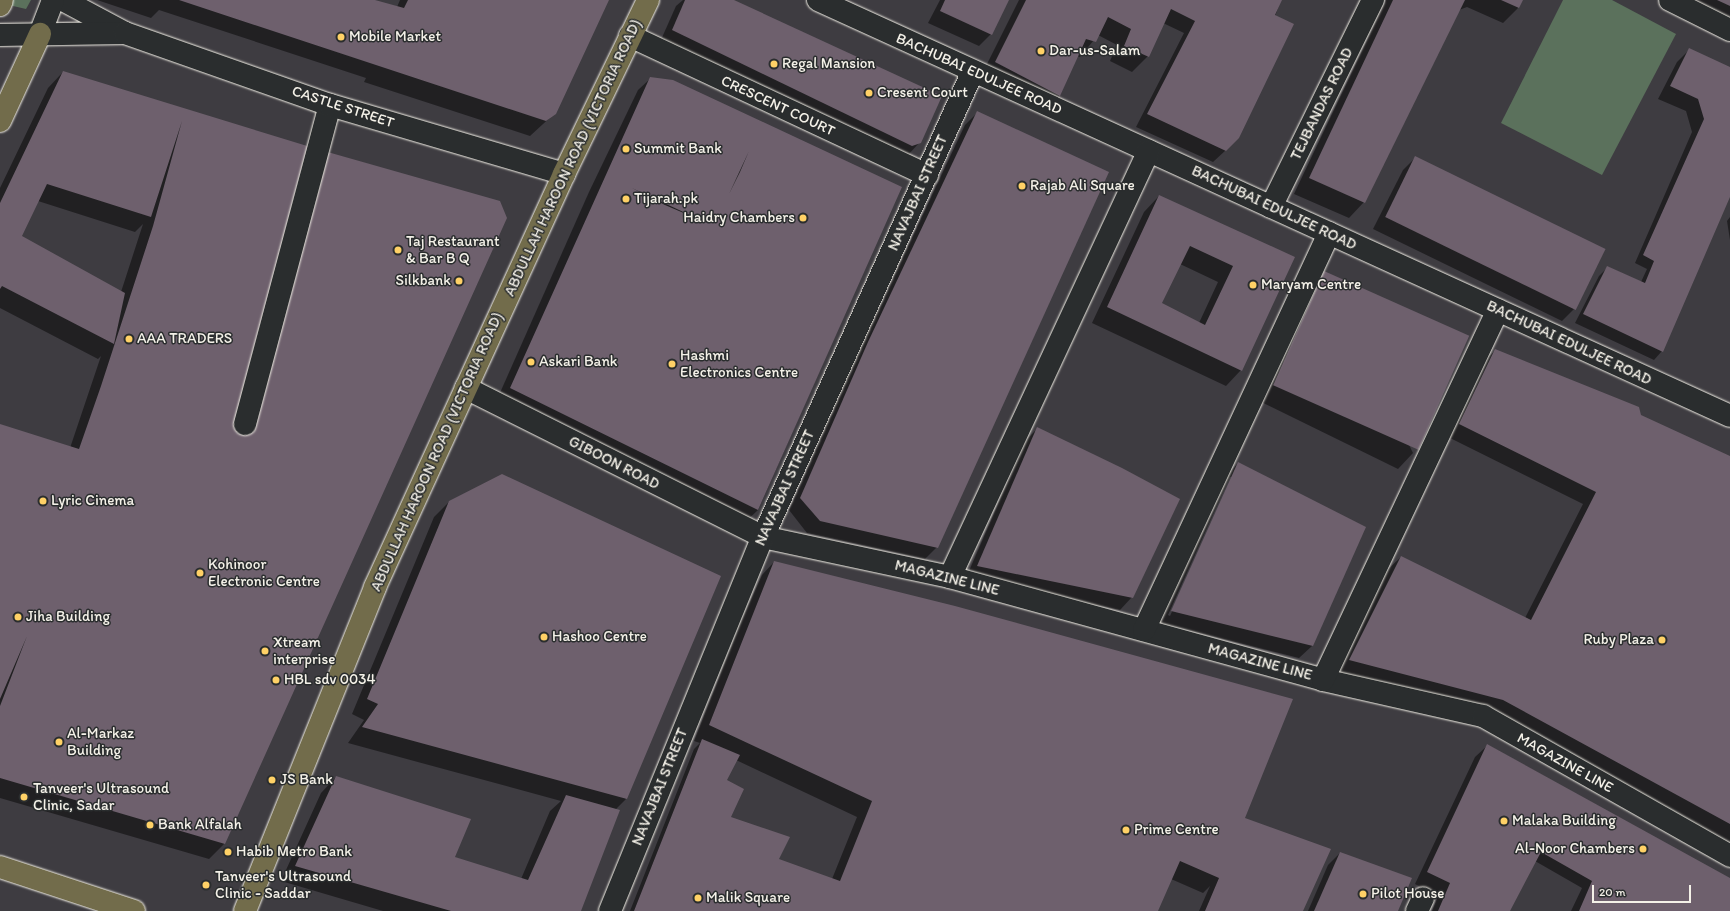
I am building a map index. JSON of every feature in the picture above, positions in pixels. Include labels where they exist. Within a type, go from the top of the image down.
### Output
[{"type":"main road","points":[[0,5],[2,0]]},
{"type":"main road","name":"ABDULLAH HAROON ROAD (VICTORIA ROAD)","points":[[245,911],[375,587],[564,174],[648,0]]},
{"type":"main road","points":[[0,121],[40,34]]},
{"type":"main road","points":[[0,867],[134,911]]},
{"type":"street","points":[[40,34],[53,0]]},
{"type":"street","name":"CASTLE STREET","points":[[62,0],[125,33],[330,105],[564,174]]},
{"type":"street","name":"BACHUBAI EDULJEE ROAD","points":[[818,0],[1730,416]]},
{"type":"street","name":"TEJBANDAS ROAD","points":[[1271,207],[1373,0]]},
{"type":"street","points":[[1670,0],[1730,30]]},
{"type":"street","name":"CASTLE STREET","points":[[0,35],[125,33]]},
{"type":"street","name":"CRESCENT COURT","points":[[630,36],[927,175]]},
{"type":"street","name":"NAVAJBAI STREET","points":[[610,911],[763,537],[973,71]]},
{"type":"street","points":[[245,424],[330,105]]},
{"type":"street","points":[[950,576],[1149,151]]},
{"type":"street","points":[[1144,630],[1329,233]]},
{"type":"street","points":[[1323,680],[1498,310]]},
{"type":"street","name":"GIBOON ROAD","points":[[466,388],[763,537]]},
{"type":"street","name":"MAGAZINE LINE","points":[[763,537],[950,576],[1323,680],[1483,716],[1730,856]]},
{"type":"green space","points":[[0,0],[31,0],[26,9],[0,3]]},
{"type":"green space","points":[[1563,0],[1612,0],[1676,34],[1602,175],[1501,123]]},
{"type":"building","points":[[179,0],[375,0],[404,8],[408,0],[609,0],[556,114],[546,121]]},
{"type":"building","points":[[685,0],[734,0],[942,96],[921,143],[912,146],[672,30]]},
{"type":"building","points":[[945,0],[1009,0],[992,35],[940,11]]},
{"type":"building","points":[[1026,0],[1282,0],[1275,15],[1294,24],[1239,138],[1226,151],[1147,114],[1195,21],[1171,9],[1149,57],[1124,46],[1131,29],[1108,17],[1096,42],[1086,39],[1060,96],[995,62]]},
{"type":"building","points":[[1393,0],[1465,0],[1365,203],[1309,178]]},
{"type":"building","points":[[1501,0],[1523,0],[1519,8]]},
{"type":"building","points":[[1717,0],[1730,0],[1730,6]]},
{"type":"building","points":[[1689,48],[1730,67],[1730,197],[1663,352],[1583,314],[1607,266],[1645,283],[1654,261],[1643,255],[1704,119],[1698,99],[1670,86]]},
{"type":"building","points":[[63,71],[317,149],[500,201],[507,218],[225,844],[0,778],[0,706],[27,636],[0,699],[0,424],[79,449],[101,386],[153,226],[182,121],[151,217],[47,184],[22,236],[125,293],[114,344],[2,286],[0,289],[0,203]]},
{"type":"building","name":"Hashmi Electronics Centre","points":[[650,77],[673,80],[902,187],[758,510],[510,388]],"holes":[[[749,151],[740,172],[729,194]],[[632,188],[694,217],[665,205]]]},
{"type":"building","points":[[977,111],[1109,172],[938,548],[820,521],[800,498],[868,342]]},
{"type":"building","points":[[1415,156],[1606,249],[1576,310],[1385,217]]},
{"type":"building","name":"Maryam Centre","points":[[1159,195],[1295,257],[1242,371],[1107,307]],"holes":[[[1190,246],[1233,266],[1205,325],[1162,303]]]},
{"type":"building","points":[[1324,271],[1469,336],[1418,450],[1273,385]]},
{"type":"building","points":[[1495,349],[1639,407],[1641,415],[1730,456],[1730,824],[1503,700],[1349,660],[1401,556],[1531,620],[1596,492],[1459,424]]},
{"type":"building","points":[[1037,427],[1122,468],[1180,499],[1133,598],[977,566]]},
{"type":"building","points":[[1238,462],[1366,527],[1313,646],[1171,611]]},
{"type":"building","name":"Hashoo Centre","points":[[502,474],[721,576],[627,799],[362,727],[378,704],[367,699],[449,501]]},
{"type":"building","points":[[774,561],[955,606],[1293,699],[1245,818],[1331,849],[1303,911],[1205,911],[1219,878],[1180,861],[1158,911],[634,911],[702,739],[740,755],[727,780],[744,789],[731,817],[790,837],[779,859],[840,881],[872,801],[709,725]]},
{"type":"building","points":[[1487,744],[1730,878],[1730,911],[1579,911],[1592,881],[1541,852],[1510,911],[1438,911],[1450,883],[1427,872]]},
{"type":"building","points":[[336,776],[471,819],[455,857],[528,880],[566,795],[620,810],[581,911],[451,911],[295,866]]},
{"type":"building","name":"Pilot House","points":[[1340,852],[1412,878],[1398,911],[1314,911]]},
{"type":"place","name":"Mobile Market","points":[[341,37]]},
{"type":"place","name":"Dar-us-Salam","points":[[1041,51]]},
{"type":"place","name":"Regal Mansion","points":[[774,64]]},
{"type":"place","name":"Cresent Court","points":[[869,93]]},
{"type":"place","name":"Summit Bank","points":[[626,149]]},
{"type":"place","name":"Rajab Ali Square","points":[[1022,186]]},
{"type":"place","name":"Tijarah.pk","points":[[626,199]]},
{"type":"place","name":"Haidry Chambers","points":[[803,218]]},
{"type":"place","name":"Taj Restaurant & Bar B Q","points":[[398,250]]},
{"type":"place","name":"Silkbank","points":[[459,281]]},
{"type":"place","name":"Maryam Centre","points":[[1253,285]]},
{"type":"place","name":"AAA TRADERS","points":[[129,339]]},
{"type":"place","name":"Askari Bank","points":[[531,362]]},
{"type":"place","name":"Hashmi Electronics Centre","points":[[672,364]]},
{"type":"place","name":"Lyric Cinema","points":[[43,501]]},
{"type":"place","name":"Kohinoor Electronic Centre","points":[[200,573]]},
{"type":"place","name":"Jiha Building","points":[[18,617]]},
{"type":"place","name":"Hashoo Centre","points":[[544,637]]},
{"type":"place","name":"Ruby Plaza","points":[[1662,640]]},
{"type":"place","name":"Xtream interprise","points":[[265,651]]},
{"type":"place","name":"HBL sdv 0034","points":[[276,680]]},
{"type":"place","name":"Al-Markaz Building","points":[[59,742]]},
{"type":"place","name":"JS Bank","points":[[272,780]]},
{"type":"place","name":"Tanveer's Ultrasound Clinic, Sadar","points":[[24,797]]},
{"type":"place","name":"Malaka Building","points":[[1504,821]]},
{"type":"place","name":"Bank Alfalah","points":[[150,825]]},
{"type":"place","name":"Prime Centre","points":[[1126,830]]},
{"type":"place","name":"Al-Noor Chambers","points":[[1643,849]]},
{"type":"place","name":"Habib Metro Bank","points":[[228,852]]},
{"type":"place","name":"Tanveer's Ultrasound Clinic - Saddar","points":[[206,885]]},
{"type":"place","name":"Pilot House","points":[[1363,894]]},
{"type":"place","name":"Malik Square","points":[[698,898]]}]
